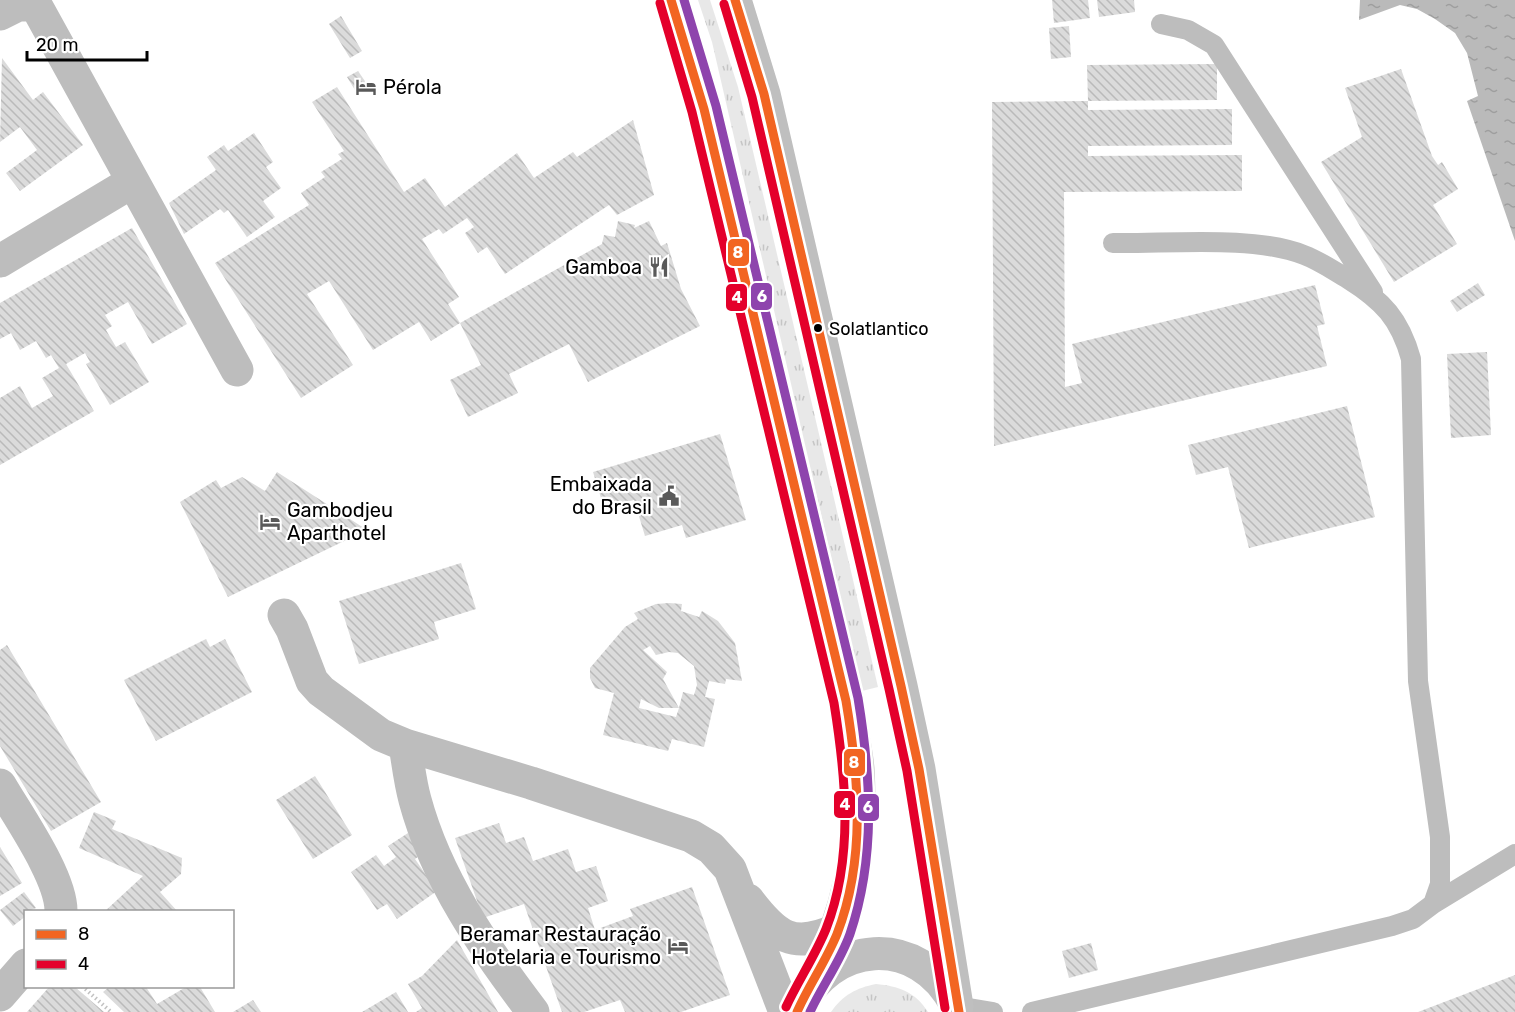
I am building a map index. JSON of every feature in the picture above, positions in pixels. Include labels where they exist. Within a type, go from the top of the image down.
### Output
[{"type":"street","points":[[671,0],[704,109],[846,701],[858,766],[860,812],[853,867],[838,929],[814,982],[797,1012]]},
{"type":"street","points":[[735,0],[764,94],[901,686],[919,769],[958,1009]]},
{"type":"street","points":[[0,14],[18,5],[34,2],[237,370]]},
{"type":"street","points":[[0,261],[132,182]]},
{"type":"street","points":[[284,615],[292,629],[305,669],[321,691],[381,735],[405,745],[531,783],[691,836],[711,848],[730,869],[785,1012]]},
{"type":"street","points":[[405,745],[415,799],[428,838],[459,904],[533,1012]]},
{"type":"street","points":[[0,785],[50,872],[61,901],[61,910]]},
{"type":"street","points":[[737,886],[764,922],[776,932],[792,939],[809,940],[838,929]]},
{"type":"street","points":[[814,982],[835,965],[849,958],[864,954],[894,955],[920,965],[932,973],[942,982],[958,1009]]},
{"type":"street","points":[[0,995],[24,967]]},
{"type":"lane","points":[[1161,24],[1188,30],[1214,45],[1376,297],[1404,336],[1411,359],[1418,681],[1440,837],[1440,884],[1433,904]]},
{"type":"lane","points":[[1113,243],[1240,244],[1276,247],[1304,255],[1376,297]]},
{"type":"lane","points":[[1032,1012],[1392,926],[1413,919],[1433,904],[1515,854]]},
{"type":"lane","points":[[958,1009],[993,1012]]},
{"type":"path","points":[[83,988],[111,1012]]},
{"type":"green space","points":[[698,0],[710,0],[738,87],[878,687],[862,691],[712,42]]},
{"type":"green space","points":[[876,984],[906,991],[918,999],[928,1012],[831,1012],[850,993]]},
{"type":"water","points":[[1360,0],[1515,0],[1515,241],[1467,101],[1478,96],[1467,53],[1455,33],[1417,9],[1400,5],[1359,20]]},
{"type":"building","points":[[1052,0],[1088,0],[1090,18],[1054,23]]},
{"type":"building","points":[[1097,0],[1134,0],[1135,12],[1099,17]]},
{"type":"building","points":[[341,16],[362,51],[350,58],[329,24]]},
{"type":"building","points":[[1069,26],[1071,57],[1051,59],[1049,28]]},
{"type":"building","points":[[2,58],[33,100],[43,92],[83,145],[20,191],[6,173],[37,150],[20,127],[0,142]]},
{"type":"building","points":[[1217,64],[1217,100],[1088,101],[1087,65]]},
{"type":"building","points":[[1401,69],[1432,156],[1438,165],[1442,162],[1458,189],[1433,205],[1457,244],[1394,282],[1321,162],[1362,137],[1345,88]]},
{"type":"building","points":[[358,71],[369,87],[358,95],[347,77]]},
{"type":"building","points":[[337,87],[404,192],[425,178],[445,207],[517,153],[534,178],[573,152],[577,157],[633,120],[654,195],[617,215],[609,205],[505,274],[487,247],[478,253],[465,233],[474,227],[467,218],[443,234],[439,229],[422,239],[459,297],[448,304],[460,323],[431,341],[419,322],[373,350],[329,281],[307,294],[353,365],[301,398],[215,263],[309,205],[301,193],[325,177],[321,172],[342,159],[338,154],[344,151],[312,102]]},
{"type":"building","points":[[1088,101],[1088,110],[1232,109],[1232,145],[1088,146],[1088,156],[1242,155],[1242,191],[1064,192],[1065,387],[1082,383],[1072,344],[1315,285],[1325,324],[1317,326],[1327,366],[994,446],[992,102]]},
{"type":"building","points":[[254,133],[273,162],[266,167],[281,188],[263,201],[275,217],[247,237],[228,210],[224,213],[220,209],[184,234],[169,203],[216,170],[207,157],[224,145],[228,151]]},
{"type":"building","points":[[618,221],[635,225],[634,228],[649,221],[661,246],[667,243],[681,289],[700,326],[588,382],[569,344],[509,374],[518,393],[468,417],[450,380],[481,365],[460,323],[602,244],[604,235],[615,237]]},
{"type":"building","points":[[132,228],[187,324],[152,344],[128,302],[105,315],[112,326],[106,330],[116,347],[125,342],[149,382],[110,405],[86,364],[90,362],[85,353],[66,364],[94,411],[0,465],[0,398],[20,386],[32,408],[53,396],[42,378],[59,368],[51,355],[46,358],[36,341],[20,350],[11,333],[0,339],[0,303]]},
{"type":"building","points":[[1478,283],[1485,295],[1457,312],[1450,301]]},
{"type":"building","points":[[1487,352],[1491,435],[1451,438],[1447,354]]},
{"type":"building","points":[[1347,406],[1375,517],[1249,548],[1228,467],[1196,475],[1188,445]]},
{"type":"building","points":[[720,434],[746,520],[686,538],[682,525],[645,536],[634,500],[604,508],[593,472]]},
{"type":"building","points":[[277,472],[367,530],[228,597],[180,502],[216,480],[221,488],[242,477],[265,491]]},
{"type":"building","points":[[461,563],[476,609],[434,622],[439,639],[359,664],[339,601]]},
{"type":"building","points":[[656,604],[682,604],[681,611],[699,617],[702,611],[718,621],[735,643],[742,681],[726,679],[725,684],[709,681],[705,697],[715,699],[704,747],[672,739],[668,751],[603,735],[614,693],[595,688],[590,678],[590,668],[625,627],[638,619],[634,613]],"holes":[[[650,646],[656,655],[669,652],[678,653],[694,666],[697,685],[694,695],[683,692],[679,708],[663,679],[667,672],[643,650]],[[641,699],[659,708],[679,708],[676,717],[639,708]]]},
{"type":"building","points":[[206,639],[210,647],[225,639],[252,692],[156,741],[124,680]]},
{"type":"building","points":[[7,645],[101,802],[51,831],[0,746],[0,650]]},
{"type":"building","points":[[315,776],[352,835],[313,859],[276,800]]},
{"type":"building","points":[[94,812],[116,821],[112,829],[182,858],[181,874],[160,892],[176,910],[106,910],[143,876],[79,848]]},
{"type":"building","points":[[499,823],[506,843],[524,837],[533,861],[568,849],[576,872],[596,866],[608,901],[588,908],[595,930],[633,916],[630,909],[692,887],[730,995],[681,1012],[625,1012],[620,1000],[584,1012],[562,1012],[524,904],[483,918],[455,838]]},
{"type":"building","points":[[408,833],[422,854],[415,859],[437,891],[397,919],[387,904],[377,910],[351,872],[376,855],[384,866],[396,857],[388,846]]},
{"type":"building","points":[[0,847],[22,883],[0,896]]},
{"type":"building","points":[[24,892],[36,908],[24,910],[24,918],[13,926],[0,910]]},
{"type":"building","points":[[457,940],[498,1012],[416,1012],[422,1008],[408,984],[422,976]]},
{"type":"building","points":[[1091,943],[1098,970],[1069,978],[1062,951]]},
{"type":"building","points":[[1515,975],[1515,1012],[1418,1012]]},
{"type":"building","points":[[48,988],[76,988],[104,1012],[27,1012]]},
{"type":"building","points":[[108,988],[147,988],[157,1004],[184,988],[201,988],[215,1012],[124,1012],[103,992]]},
{"type":"building","points":[[396,992],[408,1012],[362,1012]]},
{"type":"building","points":[[253,1000],[261,1012],[233,1012]]},
{"type":"transit line","name":"8","points":[[671,0],[704,109],[846,701],[851,730],[857,789],[856,848],[852,877],[837,934],[797,1012]]},
{"type":"transit line","name":"6","points":[[684,0],[716,106],[858,698],[866,757],[869,817],[864,876],[858,905],[850,934],[810,1012]]},
{"type":"transit line","name":"8","points":[[735,0],[764,94],[901,686],[919,769],[959,1012]]},
{"type":"transit line","name":"4","points":[[660,3],[692,112],[834,703],[842,760],[844,846],[835,902],[817,949],[786,1007]]},
{"type":"transit line","name":"4","points":[[724,4],[752,97],[889,689],[907,771],[945,1008]]},
{"type":"place","name":"Pérola","points":[[366,87]]},
{"type":"place","name":"Gamboa","points":[[659,267]]},
{"type":"place","name":"Solatlantico","points":[[818,328]]},
{"type":"place","name":"Embaixada do Brasil","points":[[669,496]]},
{"type":"place","name":"Gambodjeu Aparthotel","points":[[270,522]]},
{"type":"place","name":"Beramar Restauração Hotelaria e Tourismo","points":[[678,946]]}]
